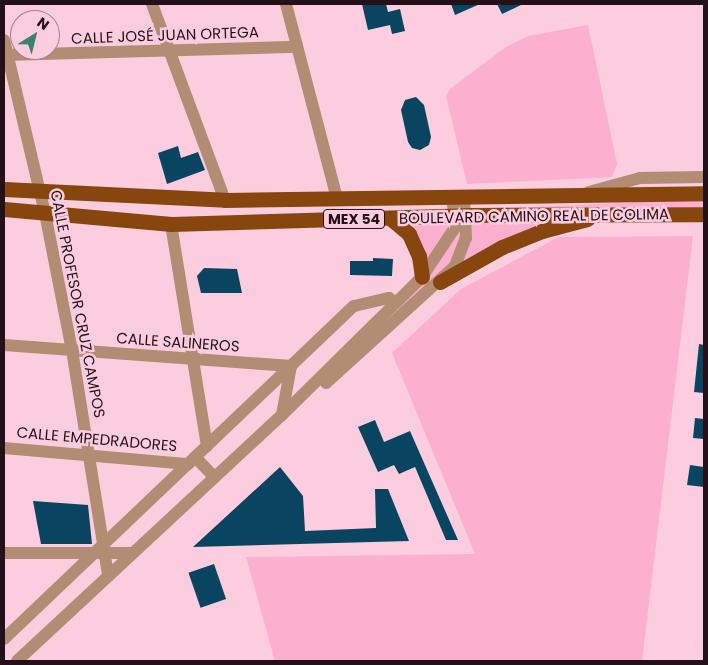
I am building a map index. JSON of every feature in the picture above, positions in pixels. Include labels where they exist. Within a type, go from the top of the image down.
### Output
[{"type":"main road","name":"BOULEVARD CAMINO REAL DE COLIMA","points":[[4,189],[225,200],[704,193]]},
{"type":"main road","name":"BOULEVARD CAMINO REAL DE COLIMA","points":[[4,209],[171,224],[460,215],[704,214]]},
{"type":"main road","points":[[440,282],[502,247],[534,234],[610,213]]},
{"type":"main road","points":[[390,218],[409,234],[419,256],[422,277]]},
{"type":"street","points":[[152,4],[225,200]]},
{"type":"street","points":[[286,4],[337,199]]},
{"type":"street","name":"CALLE PROFESOR CRUZ CAMPOS","points":[[4,40],[6,55],[45,213],[72,350],[90,455],[101,550],[108,576]]},
{"type":"street","name":"CALLE JOSÉ JUAN ORTEGA","points":[[6,55],[170,52],[297,47]]},
{"type":"street","points":[[579,195],[627,179],[704,177]]},
{"type":"street","points":[[282,415],[300,407],[414,302],[440,282],[463,252],[458,196]]},
{"type":"street","points":[[17,661],[282,415],[392,301],[422,277],[456,226],[460,215]]},
{"type":"street","points":[[171,224],[207,446]]},
{"type":"street","points":[[4,639],[101,550],[192,460],[354,306],[392,301]]},
{"type":"street","name":"CALLE SALINEROS","points":[[4,345],[291,366]]},
{"type":"street","points":[[282,415],[291,366]]},
{"type":"street","name":"CALLE EMPEDRADORES","points":[[4,448],[90,455],[192,460]]},
{"type":"street","points":[[192,460],[214,477]]},
{"type":"street","points":[[4,553],[101,550],[133,553]]},
{"type":"shaded area","points":[[588,25],[617,164],[612,177],[467,184],[446,96],[450,89],[506,47],[528,36]]},
{"type":"shaded area","points":[[704,199],[704,208],[484,209]]},
{"type":"shaded area","points":[[571,221],[459,265],[466,254],[470,223]]},
{"type":"shaded area","points":[[453,223],[425,267],[404,224]]},
{"type":"shaded area","points":[[462,229],[462,239],[451,264],[401,309],[398,306],[458,230]]},
{"type":"shaded area","points":[[693,236],[642,661],[275,661],[246,557],[475,554],[392,353],[461,289],[559,237]]},
{"type":"building","points":[[362,4],[386,4],[388,12],[400,9],[405,31],[392,34],[390,25],[368,30]]},
{"type":"building","points":[[451,4],[480,4],[455,15]]},
{"type":"building","points":[[497,4],[523,4],[502,14]]},
{"type":"building","points":[[416,97],[424,105],[431,137],[429,145],[420,150],[412,148],[408,142],[401,110],[405,100]]},
{"type":"building","points":[[178,146],[181,158],[198,152],[205,170],[167,184],[158,153]]},
{"type":"building","points":[[373,258],[393,259],[392,276],[350,275],[350,261],[373,261]]},
{"type":"building","points":[[204,268],[237,269],[242,293],[201,293],[197,276]]},
{"type":"building","points":[[699,344],[704,345],[704,393],[694,392]]},
{"type":"building","points":[[695,418],[704,419],[704,439],[693,438]]},
{"type":"building","points":[[375,420],[384,442],[410,431],[458,540],[446,540],[415,467],[399,474],[394,465],[378,472],[358,427]]},
{"type":"building","points":[[690,465],[704,467],[704,487],[687,485]]},
{"type":"building","points":[[280,467],[303,496],[305,531],[376,528],[375,489],[388,489],[409,541],[193,547]]},
{"type":"building","points":[[33,501],[88,505],[92,544],[41,544]]},
{"type":"building","points":[[214,564],[226,599],[201,608],[188,573]]}]
